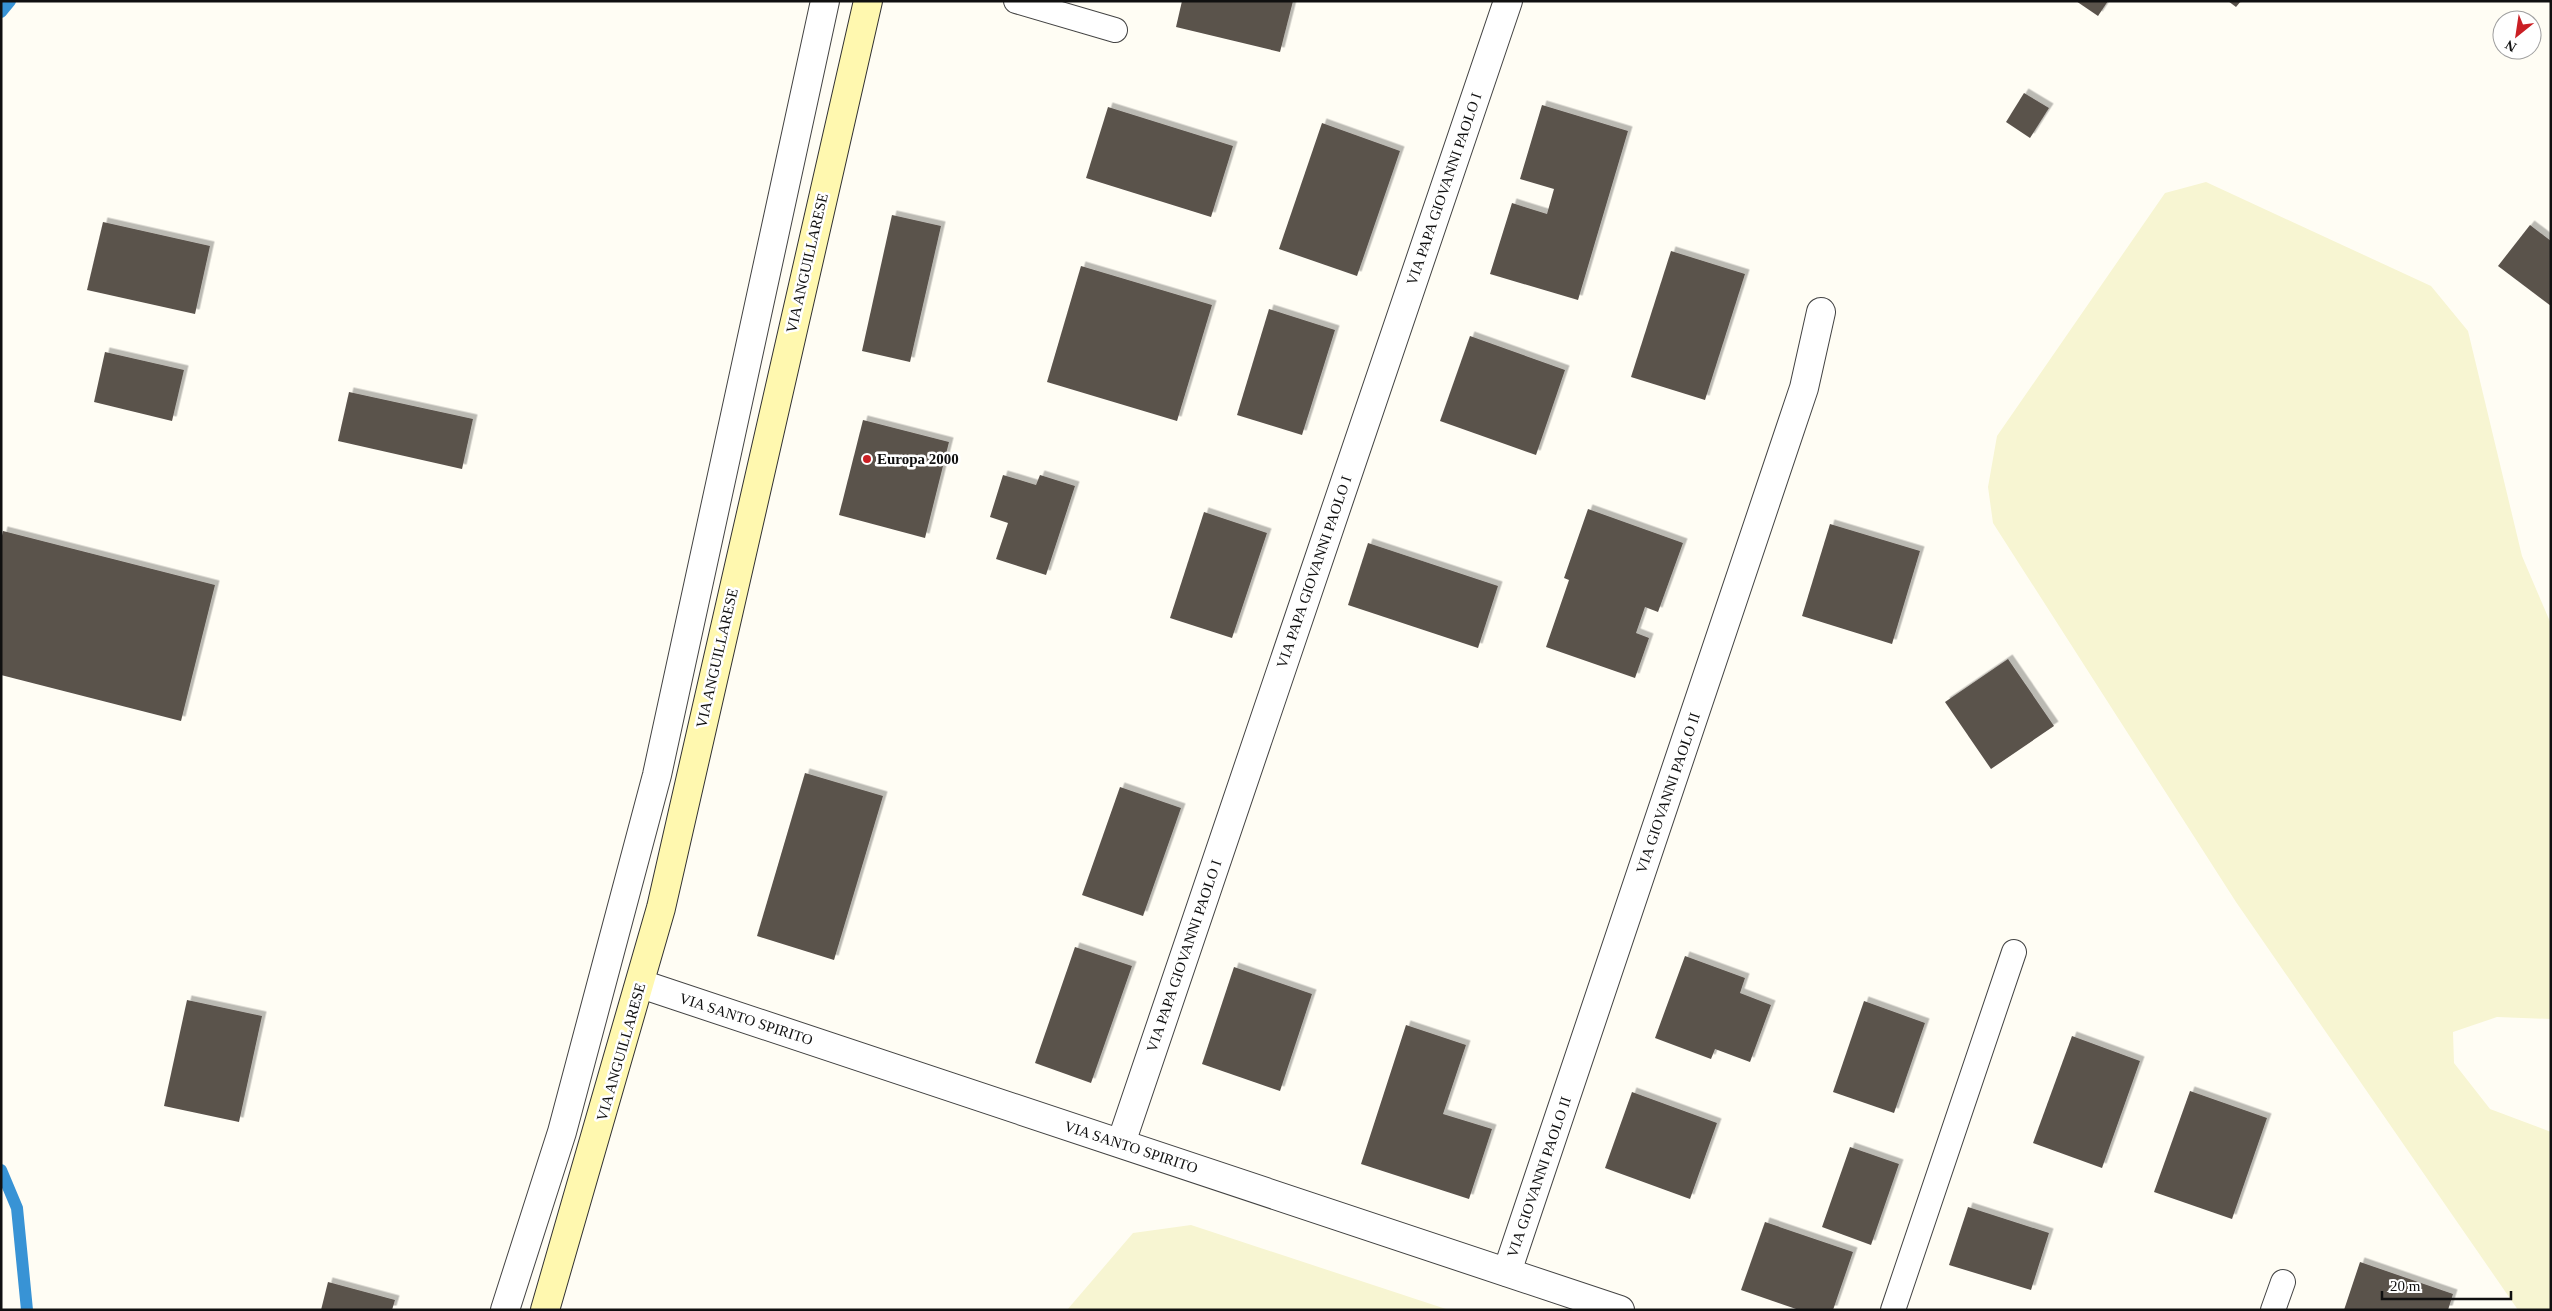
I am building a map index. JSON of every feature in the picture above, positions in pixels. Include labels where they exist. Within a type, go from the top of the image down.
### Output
[{"type":"main road","name":"VIA ANGUILLARESE","points":[[545,1310],[641,984],[678,832],[868,1]]},
{"type":"street","points":[[505,1310],[562,1132],[657,775],[825,1]]},
{"type":"street","name":"VIA PAPA GIOVANNI PAOLO I","points":[[1121,1143],[1508,1]]},
{"type":"street","name":"VIA GIOVANNI PAOLO II","points":[[1507,1272],[1804,388],[1821,312]]},
{"type":"street","name":"VIA SANTO SPIRITO","points":[[641,984],[1620,1310]]},
{"type":"lane","points":[[1016,1],[1115,30]]},
{"type":"lane","points":[[1893,1310],[2014,952]]},
{"type":"lane","points":[[2273,1310],[2283,1282]]},
{"type":"shaded area","points":[[2206,182],[2431,286],[2468,331],[2522,556],[2551,624],[2551,1019],[2497,1017],[2453,1032],[2454,1063],[2490,1109],[2551,1132],[2551,1310],[2518,1310],[2236,902],[1993,523],[1988,487],[1997,436],[2165,193]]},
{"type":"shaded area","points":[[1191,1225],[1449,1310],[1067,1310],[1133,1233]]},
{"type":"building","points":[[1182,1],[1293,1],[1280,52],[1176,27]]},
{"type":"building","points":[[2076,1],[2108,1],[2098,16]]},
{"type":"building","points":[[2228,1],[2241,1],[2236,7]]},
{"type":"building","points":[[2024,93],[2049,108],[2030,138],[2006,122]]},
{"type":"building","points":[[1542,105],[1628,131],[1578,300],[1490,274],[1512,203],[1547,214],[1554,189],[1520,179]]},
{"type":"building","points":[[1108,107],[1233,146],[1211,217],[1086,178]]},
{"type":"building","points":[[1322,123],[1400,151],[1357,276],[1279,249]]},
{"type":"building","points":[[892,215],[941,226],[910,362],[862,351]]},
{"type":"building","points":[[103,222],[210,246],[195,314],[87,290]]},
{"type":"building","points":[[2530,225],[2551,241],[2551,306],[2498,266]]},
{"type":"building","points":[[1671,251],[1745,274],[1705,400],[1631,377]]},
{"type":"building","points":[[1081,266],[1212,305],[1177,421],[1047,382]]},
{"type":"building","points":[[1269,309],[1335,330],[1302,435],[1237,415]]},
{"type":"building","points":[[1470,336],[1565,370],[1536,455],[1440,421]]},
{"type":"building","points":[[105,352],[184,370],[172,421],[94,402]]},
{"type":"building","points":[[349,392],[473,419],[462,469],[338,441]]},
{"type":"building","points":[[863,420],[949,442],[925,538],[839,515]]},
{"type":"building","points":[[1003,475],[1036,485],[1040,475],[1075,486],[1046,575],[996,559],[1008,523],[990,517]]},
{"type":"building","points":[[1588,509],[1683,543],[1658,612],[1645,607],[1636,633],[1649,638],[1635,678],[1546,647],[1569,580],[1564,578]]},
{"type":"building","points":[[1204,512],[1267,533],[1232,638],[1170,618]]},
{"type":"building","points":[[1830,524],[1920,551],[1892,644],[1802,616]]},
{"type":"building","points":[[3,531],[215,585],[181,721],[1,675],[1,540]]},
{"type":"building","points":[[1368,543],[1498,586],[1478,648],[1348,605]]},
{"type":"building","points":[[2008,659],[2054,726],[1991,769],[1945,702]]},
{"type":"building","points":[[805,773],[883,796],[834,960],[757,936]]},
{"type":"building","points":[[1120,787],[1181,808],[1143,916],[1082,895]]},
{"type":"building","points":[[1075,947],[1132,966],[1091,1083],[1035,1063]]},
{"type":"building","points":[[1685,956],[1745,978],[1740,993],[1771,1005],[1750,1062],[1715,1049],[1711,1059],[1655,1038]]},
{"type":"building","points":[[1234,967],[1312,994],[1280,1091],[1202,1064]]},
{"type":"building","points":[[187,1000],[262,1016],[239,1122],[164,1106]]},
{"type":"building","points":[[1864,1001],[1925,1023],[1894,1113],[1833,1092]]},
{"type":"building","points":[[1406,1025],[1466,1045],[1443,1114],[1492,1129],[1469,1199],[1361,1164]]},
{"type":"building","points":[[2072,1036],[2140,1061],[2102,1168],[2033,1143]]},
{"type":"building","points":[[2190,1091],[2267,1118],[2232,1219],[2154,1192]]},
{"type":"building","points":[[1632,1092],[1717,1123],[1690,1199],[1605,1168]]},
{"type":"building","points":[[1850,1147],[1899,1164],[1871,1245],[1822,1227]]},
{"type":"building","points":[[1968,1207],[2049,1233],[2031,1290],[1949,1265]]},
{"type":"building","points":[[1765,1222],[1853,1252],[1833,1310],[1799,1310],[1741,1290]]},
{"type":"building","points":[[2360,1262],[2453,1294],[2448,1310],[2344,1310]]},
{"type":"building","points":[[328,1282],[395,1300],[392,1310],[321,1310]]},
{"type":"waterway","points":[[1,12],[10,1]]},
{"type":"waterway","points":[[1,1170],[17,1208],[27,1310]]},
{"type":"place","name":"Europa 2000","points":[[867,459]]}]
